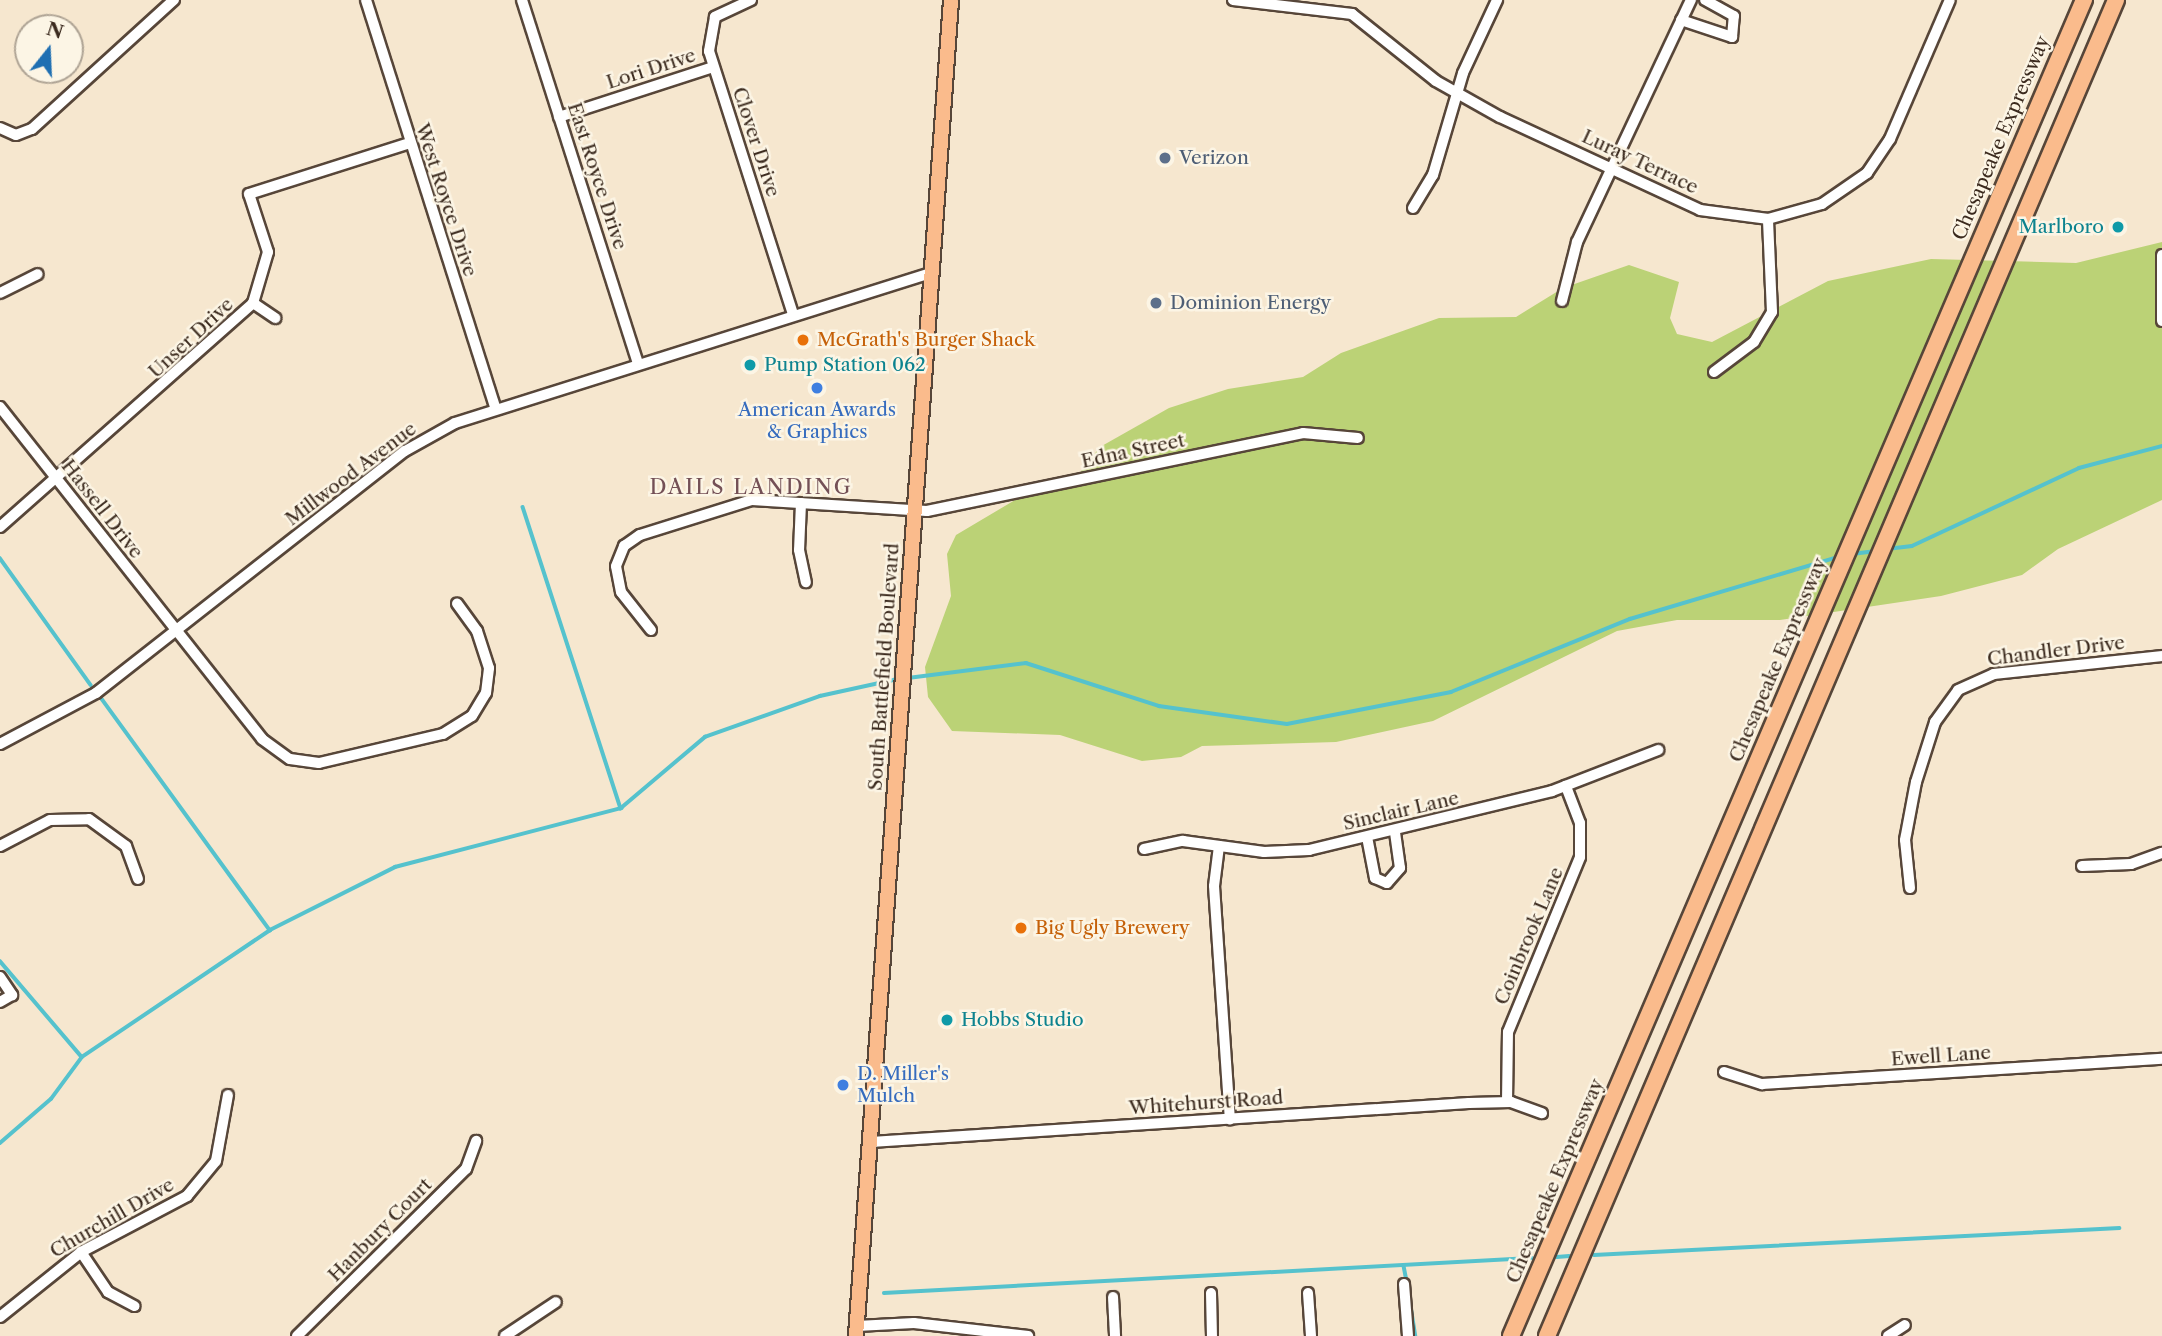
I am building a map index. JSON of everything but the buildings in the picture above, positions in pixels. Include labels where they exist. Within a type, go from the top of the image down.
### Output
[{"type":"highway","name":"Chesapeake Expressway","points":[[1511,1336],[2084,0]]},
{"type":"highway","points":[[1547,1336],[2116,0]]},
{"type":"main road","name":"South Battlefield Boulevard","points":[[857,1331],[951,0]]},
{"type":"street","points":[[0,128],[16,135],[32,129],[174,0]]},
{"type":"street","name":"West Royce Drive","points":[[366,0],[496,409]]},
{"type":"street","name":"East Royce Drive","points":[[522,0],[638,363]]},
{"type":"street","name":"Clover Drive","points":[[751,0],[715,18],[708,43],[713,67],[793,315]]},
{"type":"street","name":"Luray Terrace","points":[[1233,0],[1342,5],[1373,25],[1456,94],[1700,209],[1768,219],[1822,204],[1867,173],[1890,139],[1950,0]]},
{"type":"street","points":[[1413,208],[1433,175],[1456,94],[1497,0]]},
{"type":"street","points":[[1562,302],[1567,264],[1691,0]]},
{"type":"street","points":[[1681,20],[1732,37],[1734,16],[1705,0]]},
{"type":"street","name":"Lori Drive","points":[[559,117],[713,67]]},
{"type":"street","name":"Unser Drive","points":[[0,527],[58,481],[253,303],[268,252],[249,194],[410,143]]},
{"type":"street","points":[[1714,372],[1754,342],[1772,312],[1768,219]]},
{"type":"street","points":[[2162,256],[2162,321]]},
{"type":"street","name":"Millwood Avenue","points":[[0,744],[96,692],[405,450],[496,409],[930,273]]},
{"type":"street","points":[[0,293],[38,274]]},
{"type":"street","points":[[253,303],[275,318]]},
{"type":"street","name":"Hassell Drive","points":[[0,407],[177,631],[277,752],[319,763],[443,734],[472,716],[486,693],[489,668],[477,631],[457,603]]},
{"type":"street","name":"Edna Street","points":[[651,630],[625,600],[617,577],[619,556],[631,540],[752,500],[914,511],[1303,433],[1358,438]]},
{"type":"street","points":[[800,503],[799,550],[806,582]]},
{"type":"street","name":"Chandler Drive","points":[[1910,888],[1905,839],[1916,782],[1935,722],[1958,690],[1994,674],[2162,656]]},
{"type":"street","name":"Sinclair Lane","points":[[1144,849],[1168,841],[1284,852],[1367,837],[1566,786],[1658,750]]},
{"type":"street","name":"Coinbrook Lane","points":[[1507,1102],[1508,1031],[1580,857],[1580,823],[1566,786]]},
{"type":"street","points":[[0,846],[50,820],[89,818],[126,846],[138,879]]},
{"type":"street","points":[[1367,837],[1375,878],[1387,883],[1400,868],[1395,831]]},
{"type":"street","points":[[1219,846],[1214,886],[1230,1119]]},
{"type":"street","points":[[2081,866],[2131,864],[2162,853]]},
{"type":"street","points":[[0,977],[12,995],[0,1002]]},
{"type":"street","name":"Ewell Lane","points":[[1724,1072],[1762,1084],[2162,1059]]},
{"type":"street","name":"Churchill Drive","points":[[0,1317],[81,1252],[177,1202],[203,1180],[225,1140],[228,1095]]},
{"type":"street","name":"Whitehurst Road","points":[[871,1142],[1507,1102],[1542,1113]]},
{"type":"street","name":"Hanbury Court","points":[[297,1336],[466,1169],[476,1141]]},
{"type":"street","points":[[81,1252],[108,1292],[134,1306]]},
{"type":"street","points":[[1404,1284],[1408,1336]]},
{"type":"street","points":[[1211,1293],[1212,1336]]},
{"type":"street","points":[[1308,1293],[1311,1336]]},
{"type":"street","points":[[1114,1297],[1115,1336]]},
{"type":"street","points":[[505,1336],[556,1303]]},
{"type":"street","points":[[857,1331],[915,1323],[1028,1336]]},
{"type":"street","points":[[1888,1336],[1905,1325]]},
{"type":"green space","points":[[2162,242],[2162,500],[2058,549],[2022,575],[1941,596],[1780,620],[1677,620],[1617,631],[1433,721],[1336,742],[1202,746],[1181,757],[1142,761],[1060,735],[952,731],[928,697],[925,667],[951,596],[947,554],[956,535],[1015,500],[1074,480],[1100,447],[1169,408],[1228,389],[1303,377],[1341,353],[1439,318],[1516,317],[1563,288],[1629,265],[1679,282],[1670,318],[1677,334],[1712,342],[1828,281],[1931,259],[2076,263]]},
{"type":"waterway","points":[[1887,549],[1912,546],[2079,468],[2162,446]]},
{"type":"waterway","points":[[523,507],[621,808]]},
{"type":"waterway","points":[[1852,554],[1876,551]]},
{"type":"waterway","points":[[908,678],[1026,663],[1159,706],[1287,724],[1451,692],[1630,619],[1838,557]]},
{"type":"waterway","points":[[0,558],[91,685]]},
{"type":"waterway","points":[[0,1143],[51,1099],[82,1057],[270,930],[395,867],[621,808],[705,737],[820,696],[897,679]]},
{"type":"waterway","points":[[102,699],[270,930]]},
{"type":"waterway","points":[[0,961],[82,1057]]},
{"type":"waterway","points":[[1594,1255],[2119,1228]]},
{"type":"waterway","points":[[1557,1257],[1569,1256]]},
{"type":"waterway","points":[[884,1293],[1532,1258]]},
{"type":"waterway","points":[[1404,1266],[1407,1282]]},
{"type":"waterway","points":[[1410,1300],[1416,1336]]},
{"type":"place","name":"Verizon","points":[[1165,158]]},
{"type":"place","name":"Marlboro","points":[[2118,227]]},
{"type":"place","name":"Dominion Energy","points":[[1156,303]]},
{"type":"place","name":"McGrath's Burger Shack","points":[[803,340]]},
{"type":"place","name":"Pump Station 062","points":[[750,365]]},
{"type":"place","name":"American Awards & Graphics","points":[[817,388]]},
{"type":"place","name":"Big Ugly Brewery","points":[[1021,928]]},
{"type":"place","name":"Hobbs Studio","points":[[947,1020]]},
{"type":"place","name":"D. Miller's Mulch","points":[[843,1085]]},
{"type":"district","name":"DAILS LANDING","points":[[751,487]]}]
